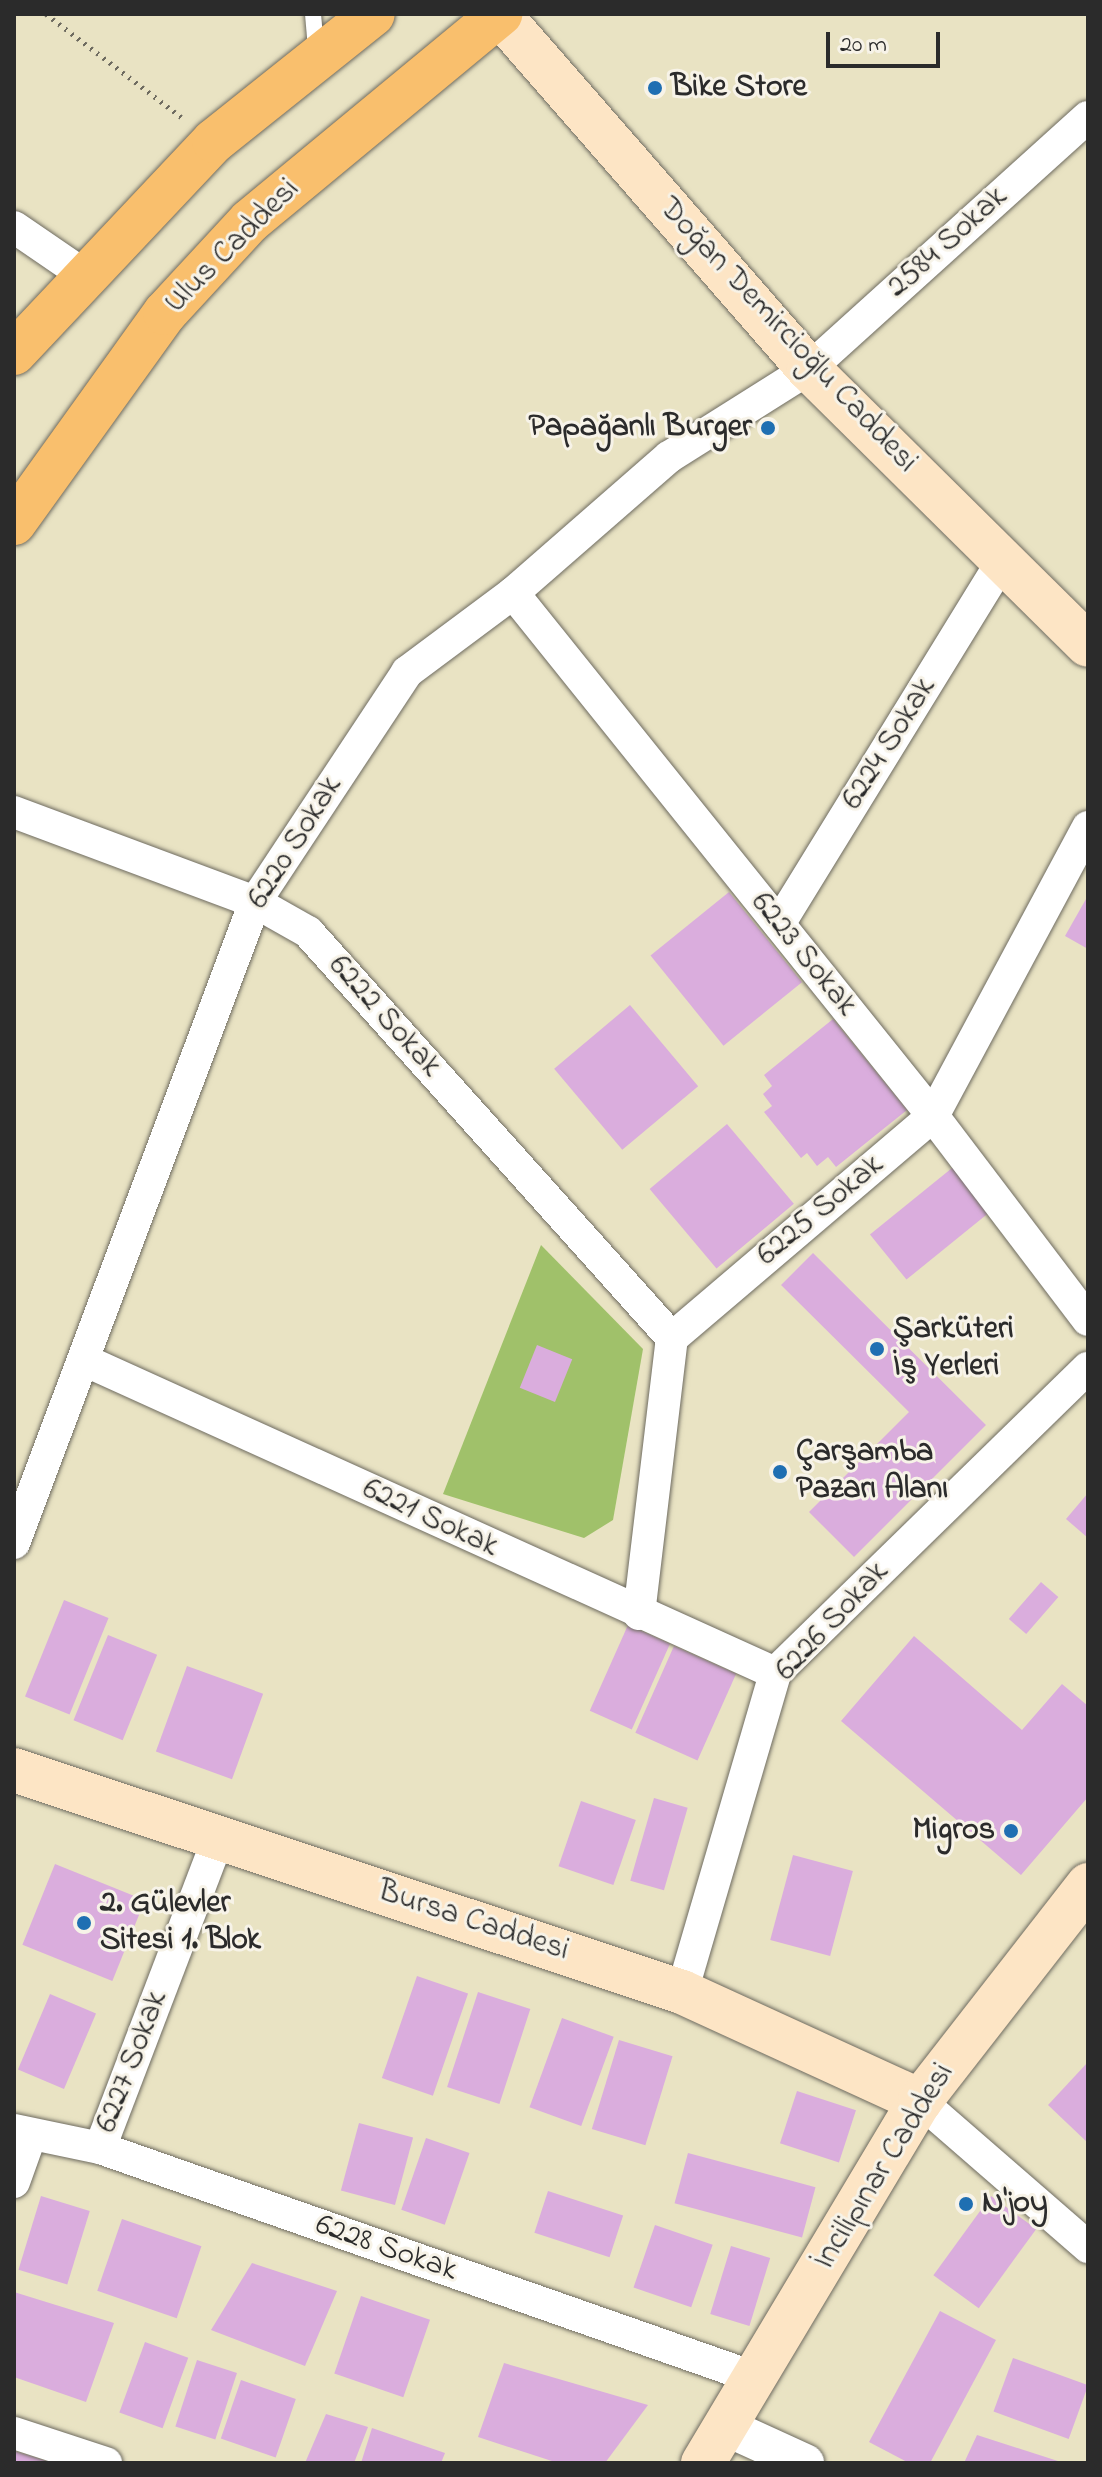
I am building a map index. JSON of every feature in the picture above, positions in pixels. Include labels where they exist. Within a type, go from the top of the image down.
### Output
[{"type":"main road","points":[[14,353],[84,275],[214,141],[373,14]]},
{"type":"main road","name":"Doğan Demircioğlu Caddesi","points":[[499,14],[809,369],[1001,563],[1088,645]]},
{"type":"main road","name":"Ulus Caddesi","points":[[14,523],[165,313],[250,221],[499,14]]},
{"type":"main road","name":"Bursa Caddesi","points":[[14,1770],[217,1841],[461,1915],[682,1992],[920,2101]]},
{"type":"main road","name":"İncilipınar Caddesi","points":[[715,2445],[920,2101],[1088,1885]]},
{"type":"street","name":"2584 Sokak","points":[[809,369],[1088,117]]},
{"type":"street","points":[[14,227],[84,275]]},
{"type":"street","name":"6220 Sokak","points":[[14,1543],[86,1361],[255,902],[407,672],[513,593],[669,457],[809,369]]},
{"type":"street","name":"6224 Sokak","points":[[779,924],[1001,563]]},
{"type":"street","name":"6223 Sokak","points":[[513,593],[933,1116],[1088,1320]]},
{"type":"street","name":"6222 Sokak","points":[[14,812],[255,902],[308,932],[672,1338]]},
{"type":"street","name":"6225 Sokak","points":[[672,1338],[933,1116],[1088,827]]},
{"type":"street","points":[[639,1614],[672,1338]]},
{"type":"street","name":"6221 Sokak","points":[[86,1361],[775,1673]]},
{"type":"street","name":"6226 Sokak","points":[[682,1992],[775,1673],[1088,1368]]},
{"type":"street","name":"6227 Sokak","points":[[100,2148],[217,1841]]},
{"type":"street","points":[[920,2101],[1088,2247]]},
{"type":"street","points":[[14,2182],[22,2134]]},
{"type":"street","name":"6228 Sokak","points":[[22,2134],[100,2148],[756,2378]]},
{"type":"street","points":[[14,2433],[106,2463]]},
{"type":"street","points":[[715,2445],[805,2463]]},
{"type":"lane","points":[[313,14],[316,59]]},
{"type":"path","points":[[46,14],[214,141]]},
{"type":"green space","points":[[541,1245],[643,1349],[613,1520],[584,1538],[443,1494]]},
{"type":"building","points":[[729,892],[802,982],[724,1046],[651,956]]},
{"type":"building","points":[[1086,899],[1088,901],[1088,949],[1065,936]]},
{"type":"building","points":[[630,1005],[698,1086],[622,1150],[554,1069]]},
{"type":"building","points":[[833,1019],[907,1110],[836,1167],[828,1157],[817,1166],[807,1153],[801,1158],[764,1112],[772,1106],[763,1094],[772,1086],[764,1075]]},
{"type":"building","points":[[727,1124],[794,1204],[716,1269],[650,1189]]},
{"type":"building","points":[[957,1164],[994,1209],[906,1280],[870,1234]]},
{"type":"building","name":"Şarküteri İş Yerleri","points":[[813,1253],[986,1425],[854,1557],[809,1512],[909,1412],[781,1285]]},
{"type":"building","points":[[537,1345],[572,1359],[555,1402],[520,1388]]},
{"type":"building","points":[[1088,1493],[1088,1538],[1066,1519]]},
{"type":"building","points":[[1041,1582],[1058,1597],[1026,1634],[1009,1619]]},
{"type":"building","points":[[64,1600],[109,1618],[70,1714],[25,1696]]},
{"type":"building","points":[[628,1625],[670,1644],[632,1730],[590,1711]]},
{"type":"building","points":[[108,1635],[157,1655],[123,1740],[74,1720]]},
{"type":"building","points":[[914,1636],[1022,1730],[1062,1684],[1088,1706],[1088,1797],[1021,1875],[841,1721]]},
{"type":"building","points":[[674,1646],[736,1674],[697,1760],[635,1733]]},
{"type":"building","points":[[187,1666],[263,1694],[232,1779],[156,1752]]},
{"type":"building","points":[[654,1798],[688,1808],[664,1890],[630,1881]]},
{"type":"building","points":[[581,1801],[636,1820],[613,1885],[559,1866]]},
{"type":"building","points":[[793,1855],[853,1871],[830,1956],[770,1940]]},
{"type":"building","name":"2. Gülevler Sitesi 1. Blok","points":[[55,1864],[145,1900],[112,1981],[22,1945]]},
{"type":"building","points":[[417,1976],[468,1994],[433,2096],[382,2078]]},
{"type":"building","points":[[478,1992],[530,2009],[499,2104],[447,2087]]},
{"type":"building","points":[[50,1994],[96,2014],[64,2089],[18,2069]]},
{"type":"building","points":[[562,2018],[614,2037],[581,2126],[530,2107]]},
{"type":"building","points":[[619,2040],[673,2056],[645,2145],[592,2129]]},
{"type":"building","points":[[1088,2062],[1088,2143],[1048,2105]]},
{"type":"building","points":[[797,2091],[856,2110],[839,2162],[780,2143]]},
{"type":"building","points":[[359,2123],[413,2137],[395,2205],[341,2191]]},
{"type":"building","points":[[426,2138],[469,2153],[445,2225],[401,2210]]},
{"type":"building","points":[[688,2153],[816,2187],[802,2237],[675,2203]]},
{"type":"building","points":[[548,2191],[623,2215],[610,2257],[534,2233]]},
{"type":"building","points":[[41,2196],[90,2211],[67,2285],[18,2270]]},
{"type":"building","points":[[991,2196],[1036,2229],[979,2308],[933,2275]]},
{"type":"building","points":[[122,2219],[201,2246],[177,2318],[97,2291]]},
{"type":"building","points":[[655,2225],[713,2245],[691,2307],[634,2287]]},
{"type":"building","points":[[731,2246],[770,2258],[749,2326],[710,2314]]},
{"type":"building","points":[[252,2263],[337,2291],[305,2366],[211,2330]]},
{"type":"building","points":[[14,2292],[114,2323],[86,2402],[14,2377]]},
{"type":"building","points":[[361,2296],[430,2320],[403,2397],[334,2374]]},
{"type":"building","points":[[940,2311],[996,2340],[930,2463],[909,2463],[869,2442]]},
{"type":"building","points":[[145,2342],[188,2358],[163,2428],[119,2412]]},
{"type":"building","points":[[1013,2358],[1088,2385],[1069,2439],[994,2412]]},
{"type":"building","points":[[197,2360],[237,2373],[215,2440],[175,2427]]},
{"type":"building","points":[[504,2363],[648,2405],[605,2463],[558,2463],[478,2437]]},
{"type":"building","points":[[241,2380],[296,2399],[276,2458],[221,2439]]},
{"type":"building","points":[[326,2414],[368,2427],[354,2463],[305,2463]]},
{"type":"building","points":[[372,2428],[445,2453],[441,2463],[361,2463]]},
{"type":"building","points":[[977,2435],[1061,2462],[1061,2463],[964,2463]]},
{"type":"building","points":[[14,2451],[50,2462],[50,2463],[14,2463]]},
{"type":"place","name":"Bike Store","points":[[655,88]]},
{"type":"place","name":"Papağanlı Burger","points":[[768,428]]},
{"type":"place","name":"Şarküteri İş Yerleri","points":[[877,1349]]},
{"type":"place","name":"Çarşamba Pazarı Alanı","points":[[780,1472]]},
{"type":"place","name":"Migros","points":[[1011,1831]]},
{"type":"place","name":"2. Gülevler Sitesi 1. Blok","points":[[84,1923]]},
{"type":"place","name":"N'joy","points":[[966,2204]]}]
